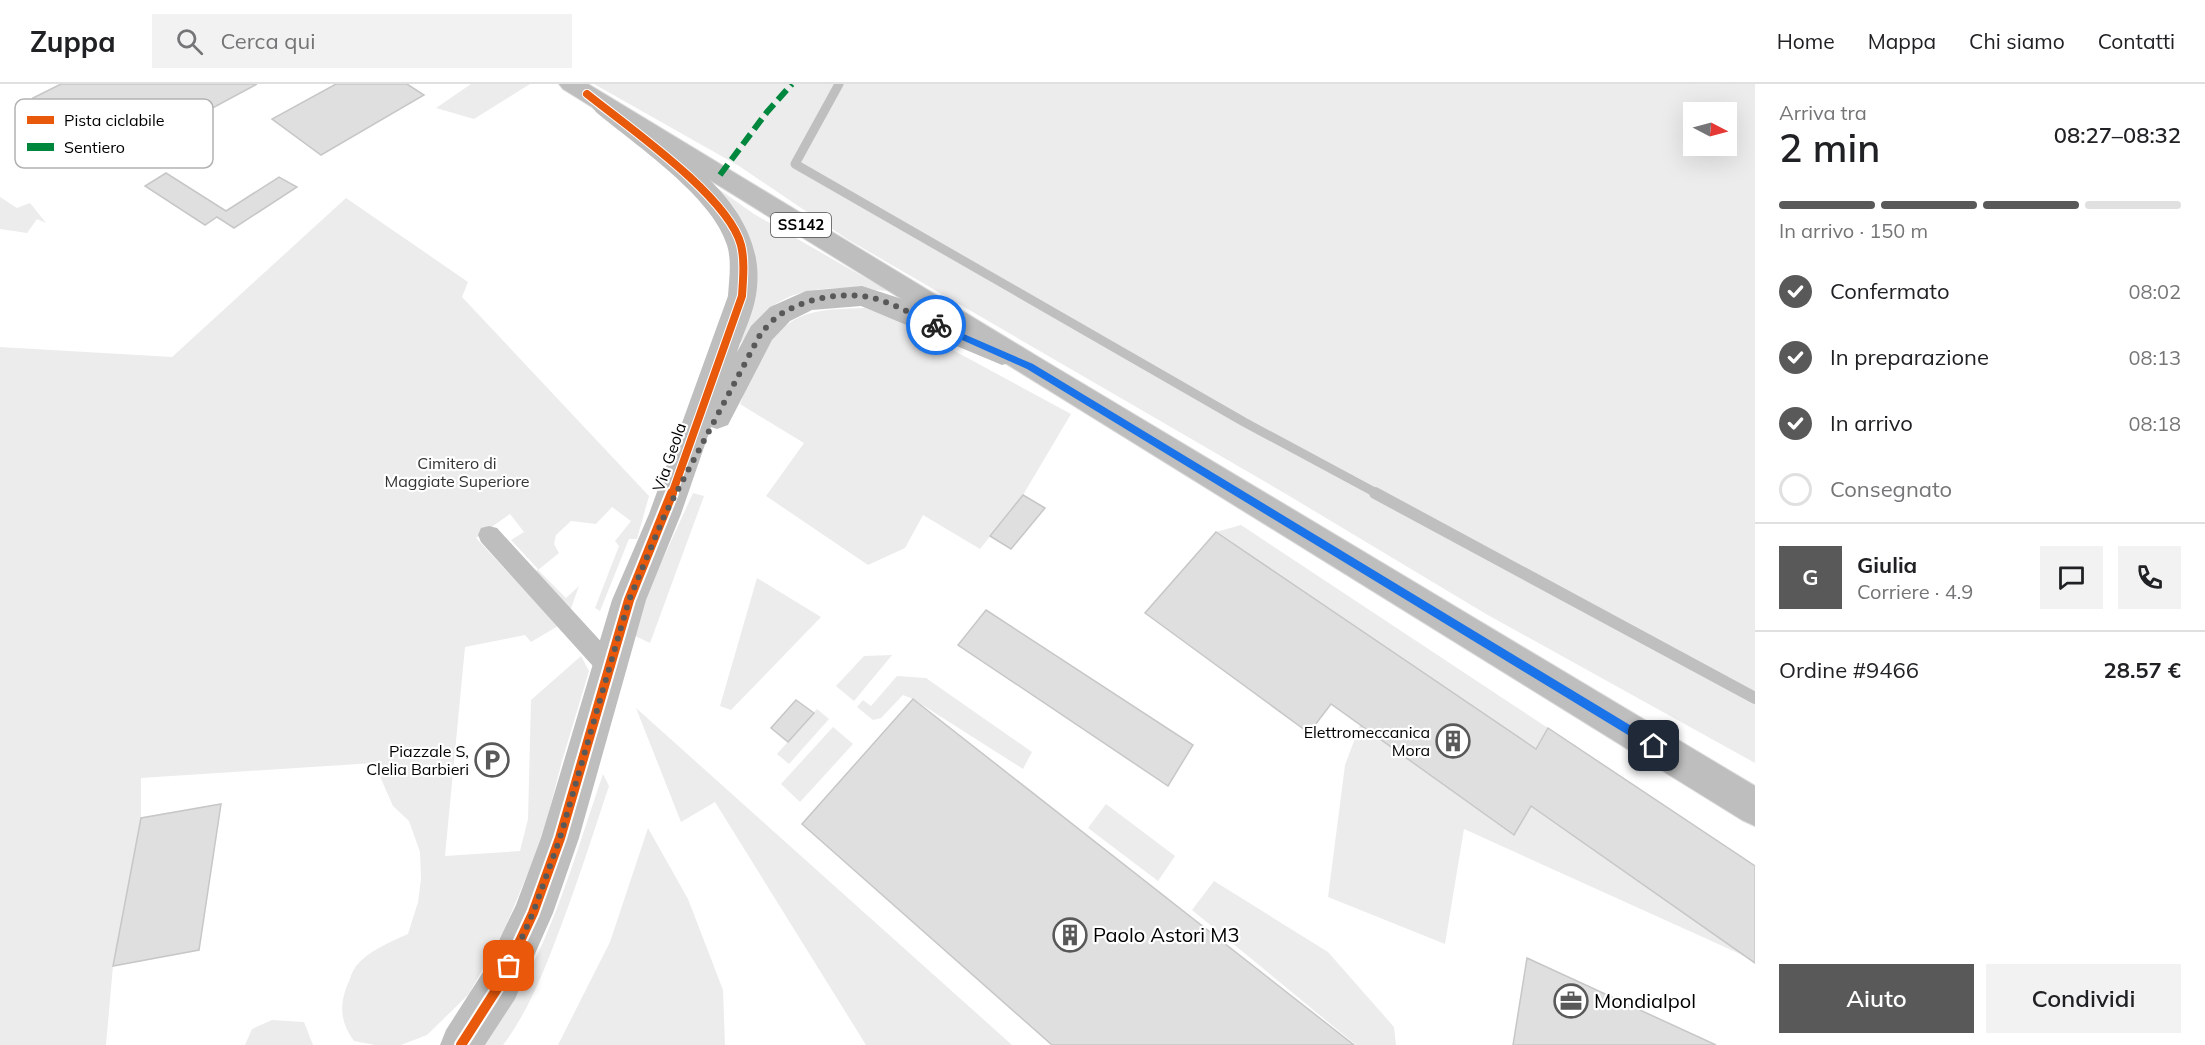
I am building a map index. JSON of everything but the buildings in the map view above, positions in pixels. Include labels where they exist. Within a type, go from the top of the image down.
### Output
[{"type":"street","name":"SS142","points":[[579,89],[1755,807]]},
{"type":"street","name":"Via Geola","points":[[461,1045],[500,984],[533,913],[560,838],[629,600],[665,514],[742,296],[744,266],[741,244],[729,219],[707,192],[579,89]]},
{"type":"street","name":"Via Geola","points":[[665,514],[761,333],[780,314],[806,301],[862,296],[892,306],[1030,366]]},
{"type":"lane","points":[[489,535],[609,667]]},
{"type":"green space","points":[[471,84],[530,84],[474,119],[436,108]]},
{"type":"green space","points":[[594,84],[1755,84],[1755,763],[1486,614],[1286,494],[847,239],[739,166]]},
{"type":"green space","points":[[713,185],[754,214],[888,291],[841,288],[796,294],[769,309],[739,345],[755,281],[753,250],[739,217]]},
{"type":"green space","points":[[0,197],[17,208],[30,203],[46,223],[37,219],[27,233],[0,229]]},
{"type":"green space","name":"Cimitero di Maggiate Superiore","points":[[346,198],[468,282],[462,297],[649,496],[637,539],[629,539],[600,611],[595,608],[619,546],[615,541],[631,521],[612,507],[596,524],[571,521],[556,535],[554,544],[559,553],[538,570],[566,598],[579,586],[570,611],[534,574],[538,569],[511,540],[524,532],[510,514],[476,538],[558,626],[531,642],[525,635],[465,647],[445,856],[520,851],[528,819],[531,700],[581,656],[589,671],[542,839],[505,928],[469,994],[427,1035],[401,1045],[375,1045],[354,1041],[349,1034],[342,1011],[346,987],[353,971],[361,961],[380,947],[408,934],[418,902],[421,879],[420,852],[409,821],[393,806],[374,763],[141,778],[141,818],[113,966],[106,1045],[0,1045],[0,347],[172,357]]},
{"type":"green space","points":[[865,308],[899,321],[1071,414],[1023,495],[980,549],[923,515],[905,548],[868,565],[766,496],[804,443],[740,404],[762,354],[778,333],[800,317],[824,310]]},
{"type":"green space","points":[[693,493],[704,496],[650,643],[629,633]]},
{"type":"green space","points":[[1241,525],[1548,728],[1536,749],[1216,532]]},
{"type":"green space","points":[[757,578],[821,617],[731,710],[720,706]]},
{"type":"green space","points":[[892,655],[854,701],[836,686],[864,656]]},
{"type":"green space","points":[[897,676],[926,678],[1032,752],[1023,769],[913,699],[903,695],[881,718],[873,720],[857,707],[863,700],[871,706]]},
{"type":"green space","points":[[636,708],[1012,1045],[866,1045],[715,802],[681,822]]},
{"type":"green space","points":[[817,709],[829,719],[789,764],[777,754]]},
{"type":"green space","points":[[1360,725],[1513,835],[1531,806],[1749,958],[1464,829],[1445,944],[1328,897],[1345,765]]},
{"type":"green space","points":[[833,727],[853,744],[800,802],[781,784]]},
{"type":"green space","points":[[603,774],[609,786],[568,907],[537,985],[525,1010],[503,1045],[482,1045],[504,1016],[539,950],[567,880]]},
{"type":"green space","points":[[1106,804],[1175,856],[1158,881],[1088,828]]},
{"type":"green space","points":[[648,828],[688,899],[723,990],[725,1045],[558,1045],[610,942]]},
{"type":"green space","points":[[1214,881],[1328,952],[1394,1027],[1396,1045],[1356,1045],[1192,910]]},
{"type":"green space","points":[[272,1020],[304,1022],[313,1045],[245,1045],[252,1029]]},
{"type":"waterway","points":[[839,84],[795,164],[1244,422],[1378,494]]},
{"type":"waterway","points":[[1375,493],[1755,698]]},
{"type":"marked path","points":[[720,175],[767,112],[792,84]]},
{"type":"cycle path","points":[[461,1045],[500,984],[533,913],[560,838],[629,600],[665,514],[742,296],[744,266],[741,244],[729,219],[707,192],[587,94]]},
{"type":"way so far","points":[[509,966],[533,913],[560,838],[629,600],[665,514],[761,333],[780,314],[806,301],[832,297],[862,296],[936,325]]},
{"type":"place","name":"Elettromeccanica Mora","points":[[1453,741]]},
{"type":"place","name":"Piazzale S, Clelia Barbieri","points":[[492,760]]},
{"type":"place","name":"Paolo Astori M3","points":[[1070,935]]},
{"type":"place","name":"Mondialpol","points":[[1571,1001]]},
{"type":"route","points":[[936,325],[1030,366],[1654,746]]}]
